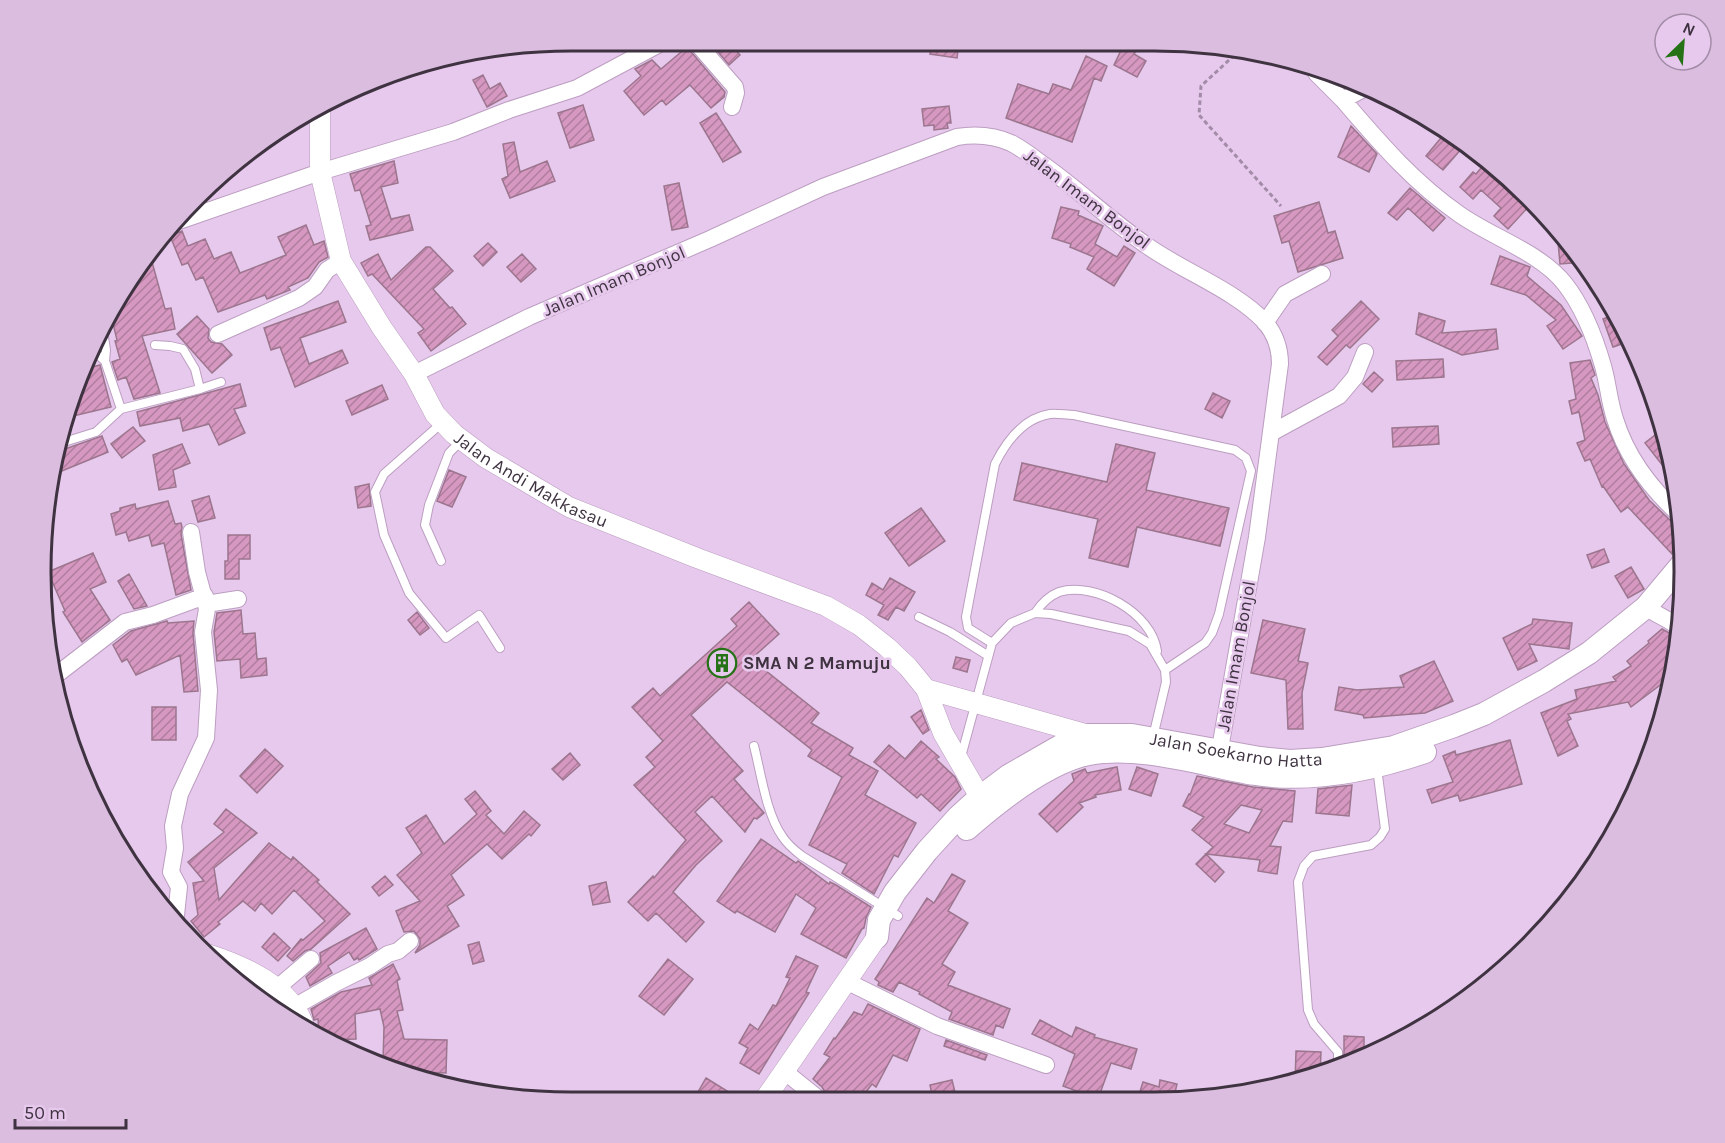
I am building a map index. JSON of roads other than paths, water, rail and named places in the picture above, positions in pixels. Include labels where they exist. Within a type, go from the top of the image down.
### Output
[{"type":"main road","points":[[1651,611],[1674,577]]},
{"type":"main road","points":[[1651,611],[1673,594]]},
{"type":"main road","name":"Jalan Soekarno Hatta","points":[[877,937],[879,921],[892,912],[921,858],[958,817],[1075,758],[1090,753],[1109,752],[1290,761],[1322,759],[1394,747],[1446,729],[1501,705],[1589,653],[1651,611]]},
{"type":"main road","name":"Jalan Soekarno Hatta","points":[[982,805],[1008,776],[1053,749],[1089,735],[1117,734],[1153,738],[1259,775],[1326,775],[1377,767],[1439,748],[1495,722],[1550,691],[1587,667],[1651,611]]},
{"type":"street","points":[[189,218],[320,172],[453,132],[509,110],[577,88],[645,51]]},
{"type":"street","points":[[704,51],[735,87],[736,93],[732,107]]},
{"type":"street","points":[[1323,80],[1393,159],[1429,192],[1461,216],[1522,250],[1564,282],[1583,314],[1593,338],[1603,366],[1614,418],[1631,458],[1642,475],[1670,505]]},
{"type":"street","points":[[1343,100],[1357,93]]},
{"type":"street","name":"Jalan Andi Makkasau","points":[[320,116],[320,172],[341,261],[382,328],[414,374],[435,414],[460,441],[569,507],[826,606],[859,625],[908,667],[926,689],[943,733],[982,805]]},
{"type":"street","name":"Jalan Imam Bonjol","points":[[414,374],[529,317],[710,239],[823,187],[957,137],[974,134],[990,136],[1011,144],[1031,156],[1149,247],[1233,297],[1265,323],[1280,352],[1257,537],[1218,759]]},
{"type":"street","points":[[218,334],[299,298],[315,287],[327,270],[341,261]]},
{"type":"street","points":[[1265,323],[1285,294],[1322,274]]},
{"type":"street","points":[[1271,433],[1339,396],[1355,377],[1365,352]]},
{"type":"street","points":[[176,910],[179,887],[171,872],[174,848],[173,826],[180,794],[206,738],[209,690],[203,632],[206,600],[197,572],[191,532]]},
{"type":"street","points":[[61,672],[125,622],[206,600],[238,599]]},
{"type":"street","points":[[1651,611],[1672,622]]},
{"type":"street","points":[[926,689],[1089,735]]},
{"type":"street","name":"Jalan Soekarno Hatta","points":[[770,1092],[877,937]]},
{"type":"street","points":[[294,1007],[398,951],[410,941]]},
{"type":"street","points":[[277,988],[311,959]]},
{"type":"street","points":[[226,962],[248,970],[277,988],[297,1014]]},
{"type":"street","points":[[846,981],[937,1026],[1046,1065]]},
{"type":"street","points":[[784,1071],[810,1092]]},
{"type":"lane","points":[[105,342],[105,361],[121,409]]},
{"type":"lane","points":[[155,345],[170,345],[183,349],[195,369],[200,389]]},
{"type":"lane","points":[[101,350],[106,350]]},
{"type":"lane","points":[[98,356],[105,361]]},
{"type":"lane","points":[[68,441],[96,432],[121,409],[221,382]]},
{"type":"lane","points":[[992,643],[968,628],[966,616],[995,464],[1004,445],[1035,418],[1051,414],[1074,415],[1235,450],[1241,453],[1249,464],[1251,471],[1246,495],[1219,614],[1212,633],[1205,643],[1165,670]]},
{"type":"lane","points":[[443,422],[384,474],[375,492],[384,536],[409,593],[446,638],[479,615],[500,648]]},
{"type":"lane","points":[[441,561],[425,525],[429,505],[449,453],[460,441]]},
{"type":"lane","points":[[1035,613],[1049,598],[1059,592],[1076,590],[1103,596],[1126,606],[1146,623],[1165,670],[1166,682],[1153,738]]},
{"type":"lane","points":[[960,761],[992,643],[1011,623],[1022,616],[1035,613],[1051,614],[1129,631],[1150,644],[1157,652]]},
{"type":"lane","points":[[919,617],[950,632],[987,655]]},
{"type":"lane","points":[[754,746],[772,818],[781,836],[802,856],[892,912]]},
{"type":"lane","points":[[1338,1058],[1338,1052],[1314,1024],[1308,1010],[1298,882],[1304,866],[1313,856],[1371,845],[1380,837],[1384,829],[1377,767]]},
{"type":"place","name":"SMA N 2 Mamuju","points":[[722,663]]}]
